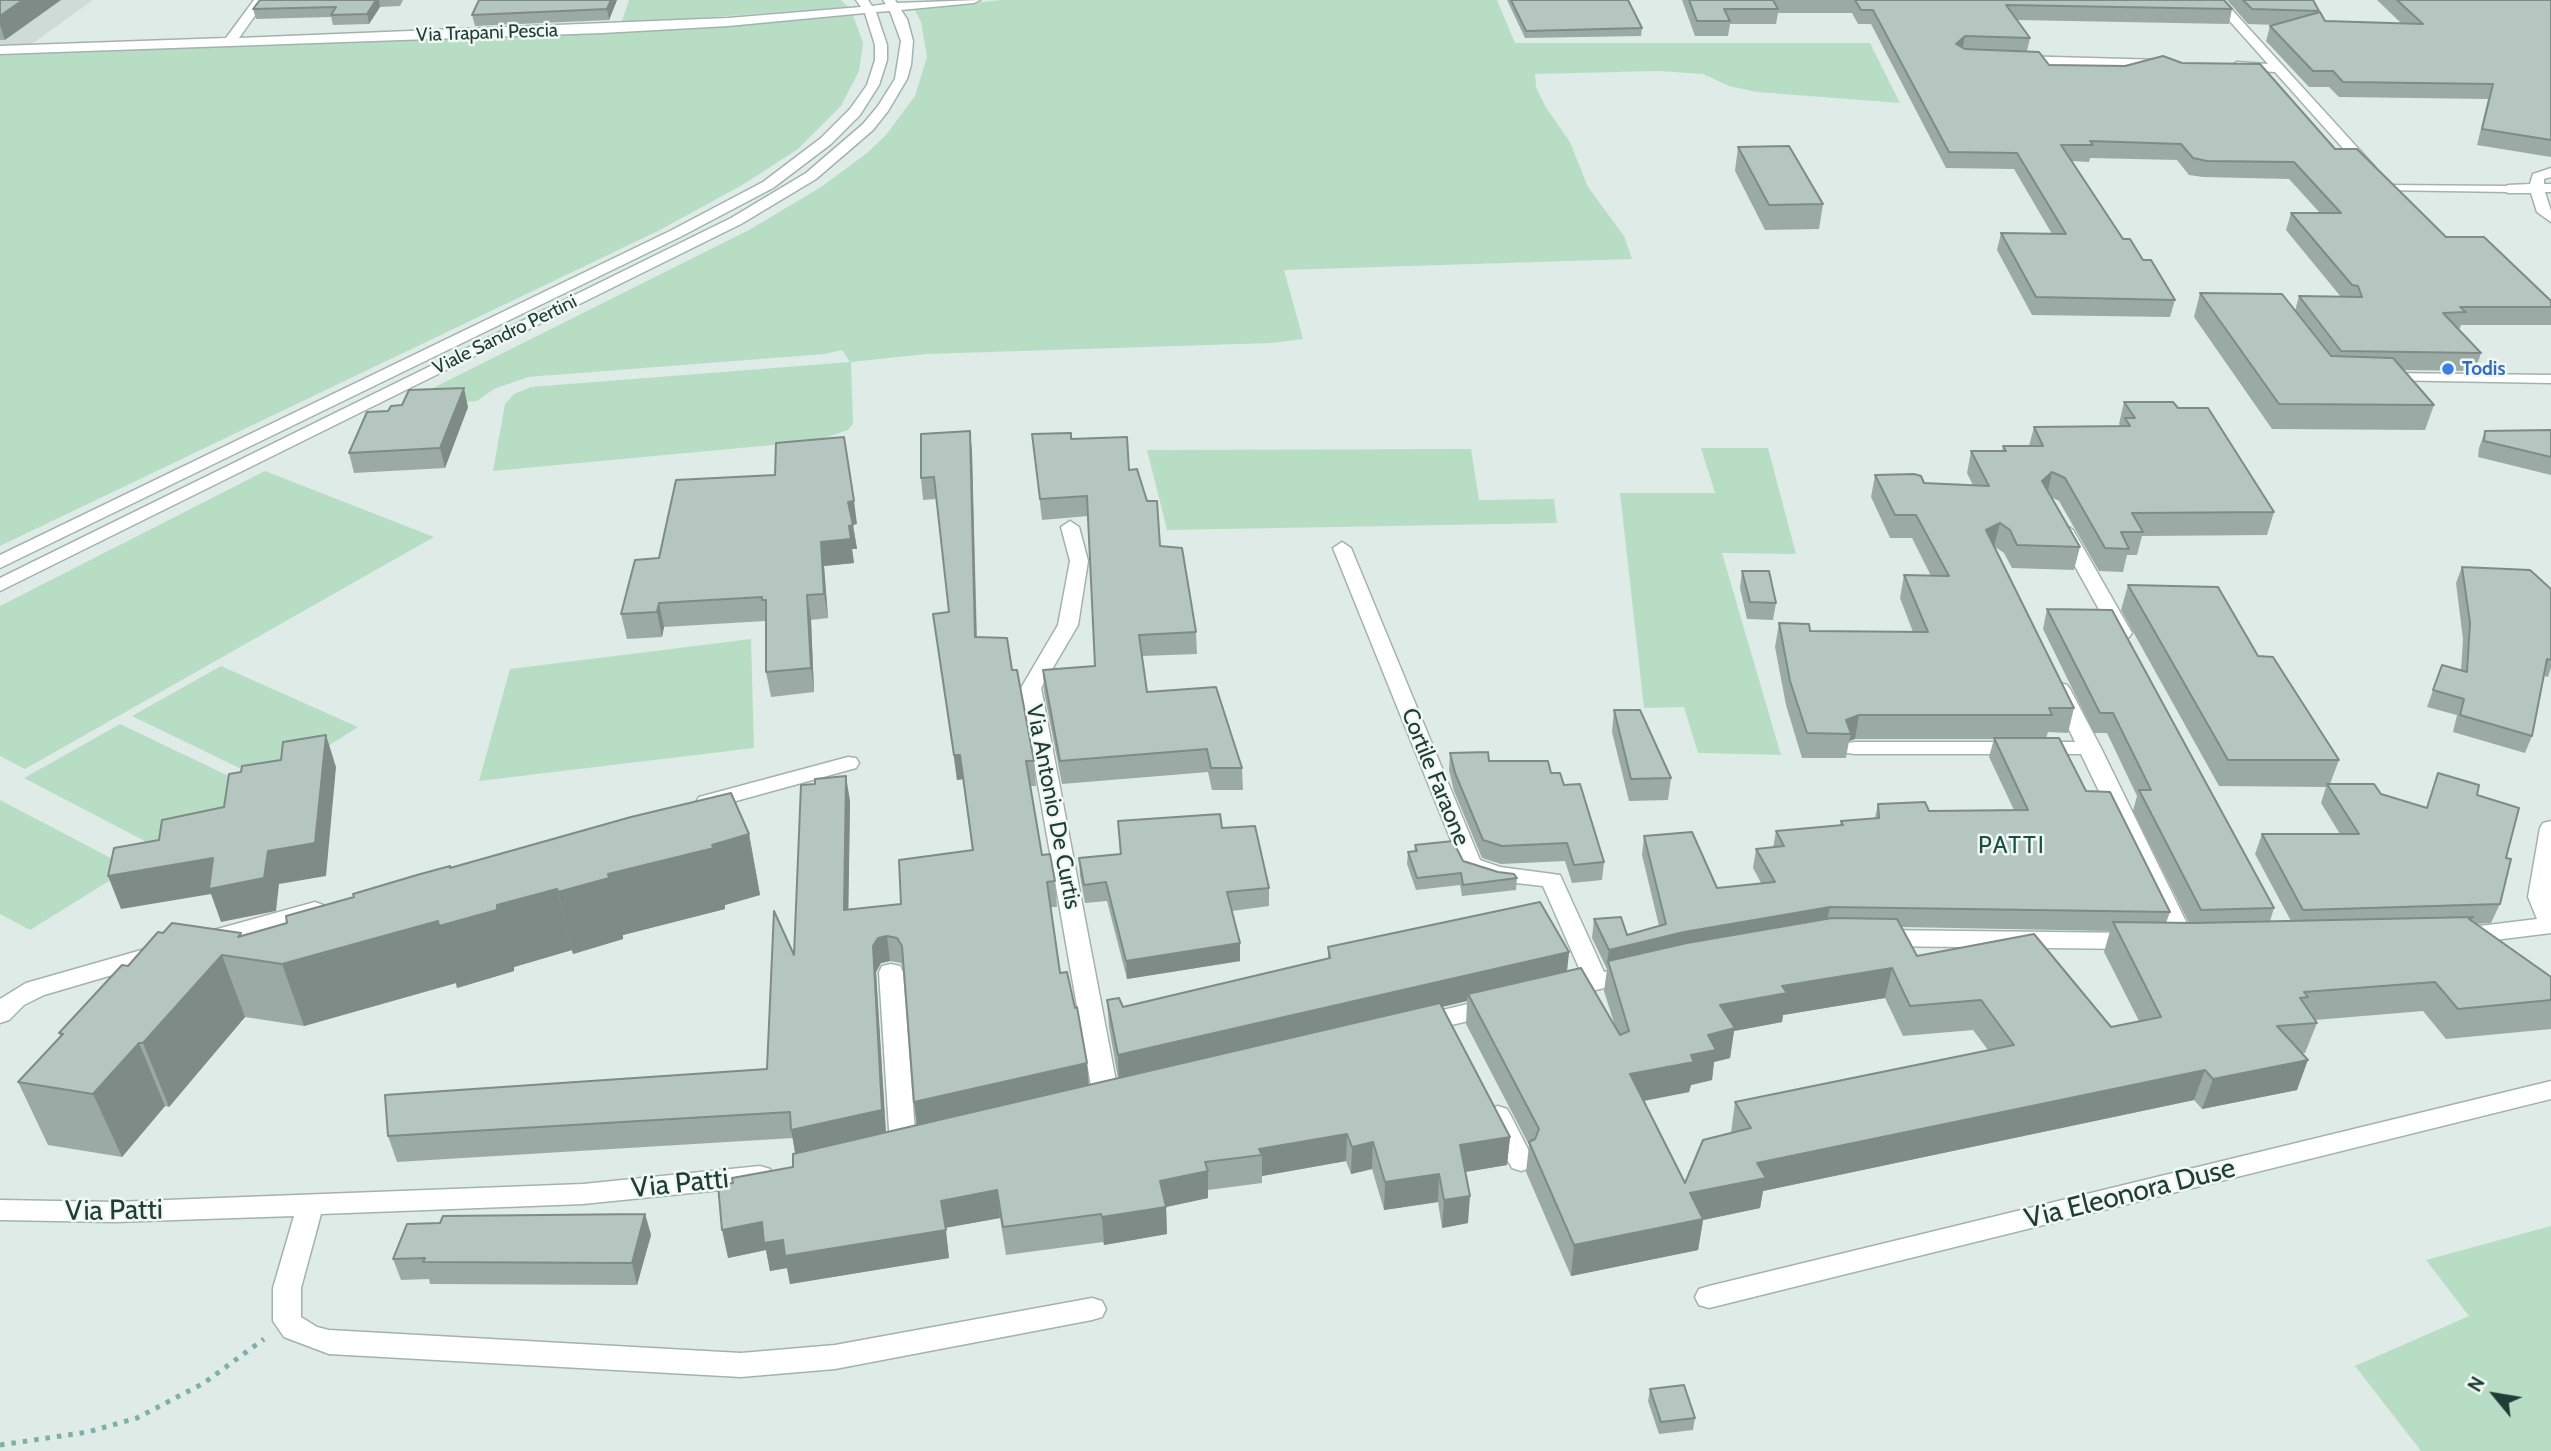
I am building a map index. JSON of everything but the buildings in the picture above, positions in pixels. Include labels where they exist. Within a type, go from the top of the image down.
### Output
[{"type":"street","points":[[230,42],[260,0]]},
{"type":"street","name":"Via Trapani Pescia","points":[[0,50],[643,27],[866,5],[974,0]]},
{"type":"street","points":[[2217,0],[2386,188]]},
{"type":"street","name":"Viale Sandro Pertini","points":[[0,585],[695,241],[785,193],[853,142],[894,93],[907,54],[905,29],[891,4]]},
{"type":"street","name":"Viale Sandro Pertini","points":[[0,562],[674,234],[768,185],[826,141],[855,112],[869,92],[878,73],[881,52],[880,33],[866,5]]},
{"type":"street","points":[[2003,60],[2183,65]]},
{"type":"street","points":[[2224,66],[2279,68]]},
{"type":"street","points":[[2551,172],[2538,177],[2544,188],[2544,212],[2551,218]]},
{"type":"street","points":[[2508,190],[2544,188]]},
{"type":"street","points":[[2055,514],[2129,647]]},
{"type":"street","name":"Via Antonio De Curtis","points":[[1070,527],[1079,561],[1068,625],[1031,688],[1107,1097]]},
{"type":"street","name":"Cortile Faraone","points":[[1342,548],[1471,865],[1498,874],[1552,880],[1597,982]]},
{"type":"street","points":[[2054,675],[2184,942]]},
{"type":"street","points":[[1855,748],[2090,748]]},
{"type":"street","points":[[687,807],[848,763]]},
{"type":"street","points":[[2444,936],[2484,935],[2551,924],[2540,897],[2551,828]]},
{"type":"street","points":[[0,1014],[15,999],[35,989],[339,904]]},
{"type":"street","points":[[2484,935],[2513,957]]},
{"type":"street","points":[[1854,938],[2209,942]]},
{"type":"street","points":[[1542,995],[1657,968]]},
{"type":"street","points":[[891,972],[902,1145]]},
{"type":"street","points":[[1394,1030],[1515,1001]]},
{"type":"street","points":[[1447,1017],[1459,1041]]},
{"type":"street","points":[[1484,1089],[1521,1161]]},
{"type":"street","name":"Via Eleonora Duse","points":[[1709,1297],[2551,1090]]},
{"type":"street","points":[[1079,1104],[1132,1091]]},
{"type":"street","points":[[877,1151],[930,1138]]},
{"type":"street","name":"Via Patti","points":[[0,1210],[115,1212],[583,1194],[786,1172]]},
{"type":"street","points":[[310,1206],[287,1288],[288,1321],[310,1338],[358,1345],[740,1364],[835,1357],[1092,1310]]},
{"type":"lane","points":[[2386,188],[2508,190]]},
{"type":"lane","points":[[2368,376],[2551,380]]},
{"type":"path","points":[[0,1445],[88,1432],[137,1418],[204,1383],[288,1321]]},
{"type":"shaded area","points":[[0,0],[93,0],[29,46],[0,47]]},
{"type":"green space","points":[[629,0],[841,0],[848,7],[621,24]]},
{"type":"green space","points":[[1001,0],[1497,0],[1515,43],[1870,43],[1900,103],[1757,92],[1729,86],[1703,74],[1658,71],[1535,74],[1536,87],[1545,106],[1570,142],[1588,187],[1624,236],[1632,259],[1284,270],[1303,339],[1272,343],[927,354],[851,362],[853,424],[848,430],[816,441],[493,471],[505,404],[514,394],[531,387],[850,362],[842,350],[825,354],[528,377],[494,389],[477,401],[419,405],[427,391],[749,230],[821,187],[867,153],[886,135],[915,96],[927,57],[921,22],[914,9]]},
{"type":"green space","points":[[853,15],[863,43],[859,71],[841,106],[798,149],[744,184],[658,231],[0,546],[0,53]]},
{"type":"green space","points":[[1701,448],[1768,448],[1796,554],[1722,553],[1781,755],[1698,753],[1684,707],[1644,708],[1620,493],[1715,493]]},
{"type":"green space","points":[[1471,449],[1479,500],[1554,499],[1557,523],[1167,530],[1147,450]]},
{"type":"green space","points":[[265,471],[434,537],[25,769],[0,756],[0,606]]},
{"type":"green space","points":[[751,639],[754,748],[479,781],[510,669]]},
{"type":"green space","points":[[221,666],[358,727],[270,783],[132,716]]},
{"type":"green space","points":[[120,724],[258,790],[162,850],[24,778]]},
{"type":"green space","points":[[0,800],[130,868],[30,930],[0,914]]},
{"type":"green space","points":[[2551,1226],[2551,1451],[2421,1451],[2355,1366],[2469,1316],[2426,1260]]},
{"type":"place","name":"Todis","points":[[2448,369]]},
{"type":"district","name":"PATTI","points":[[2012,846]]}]
